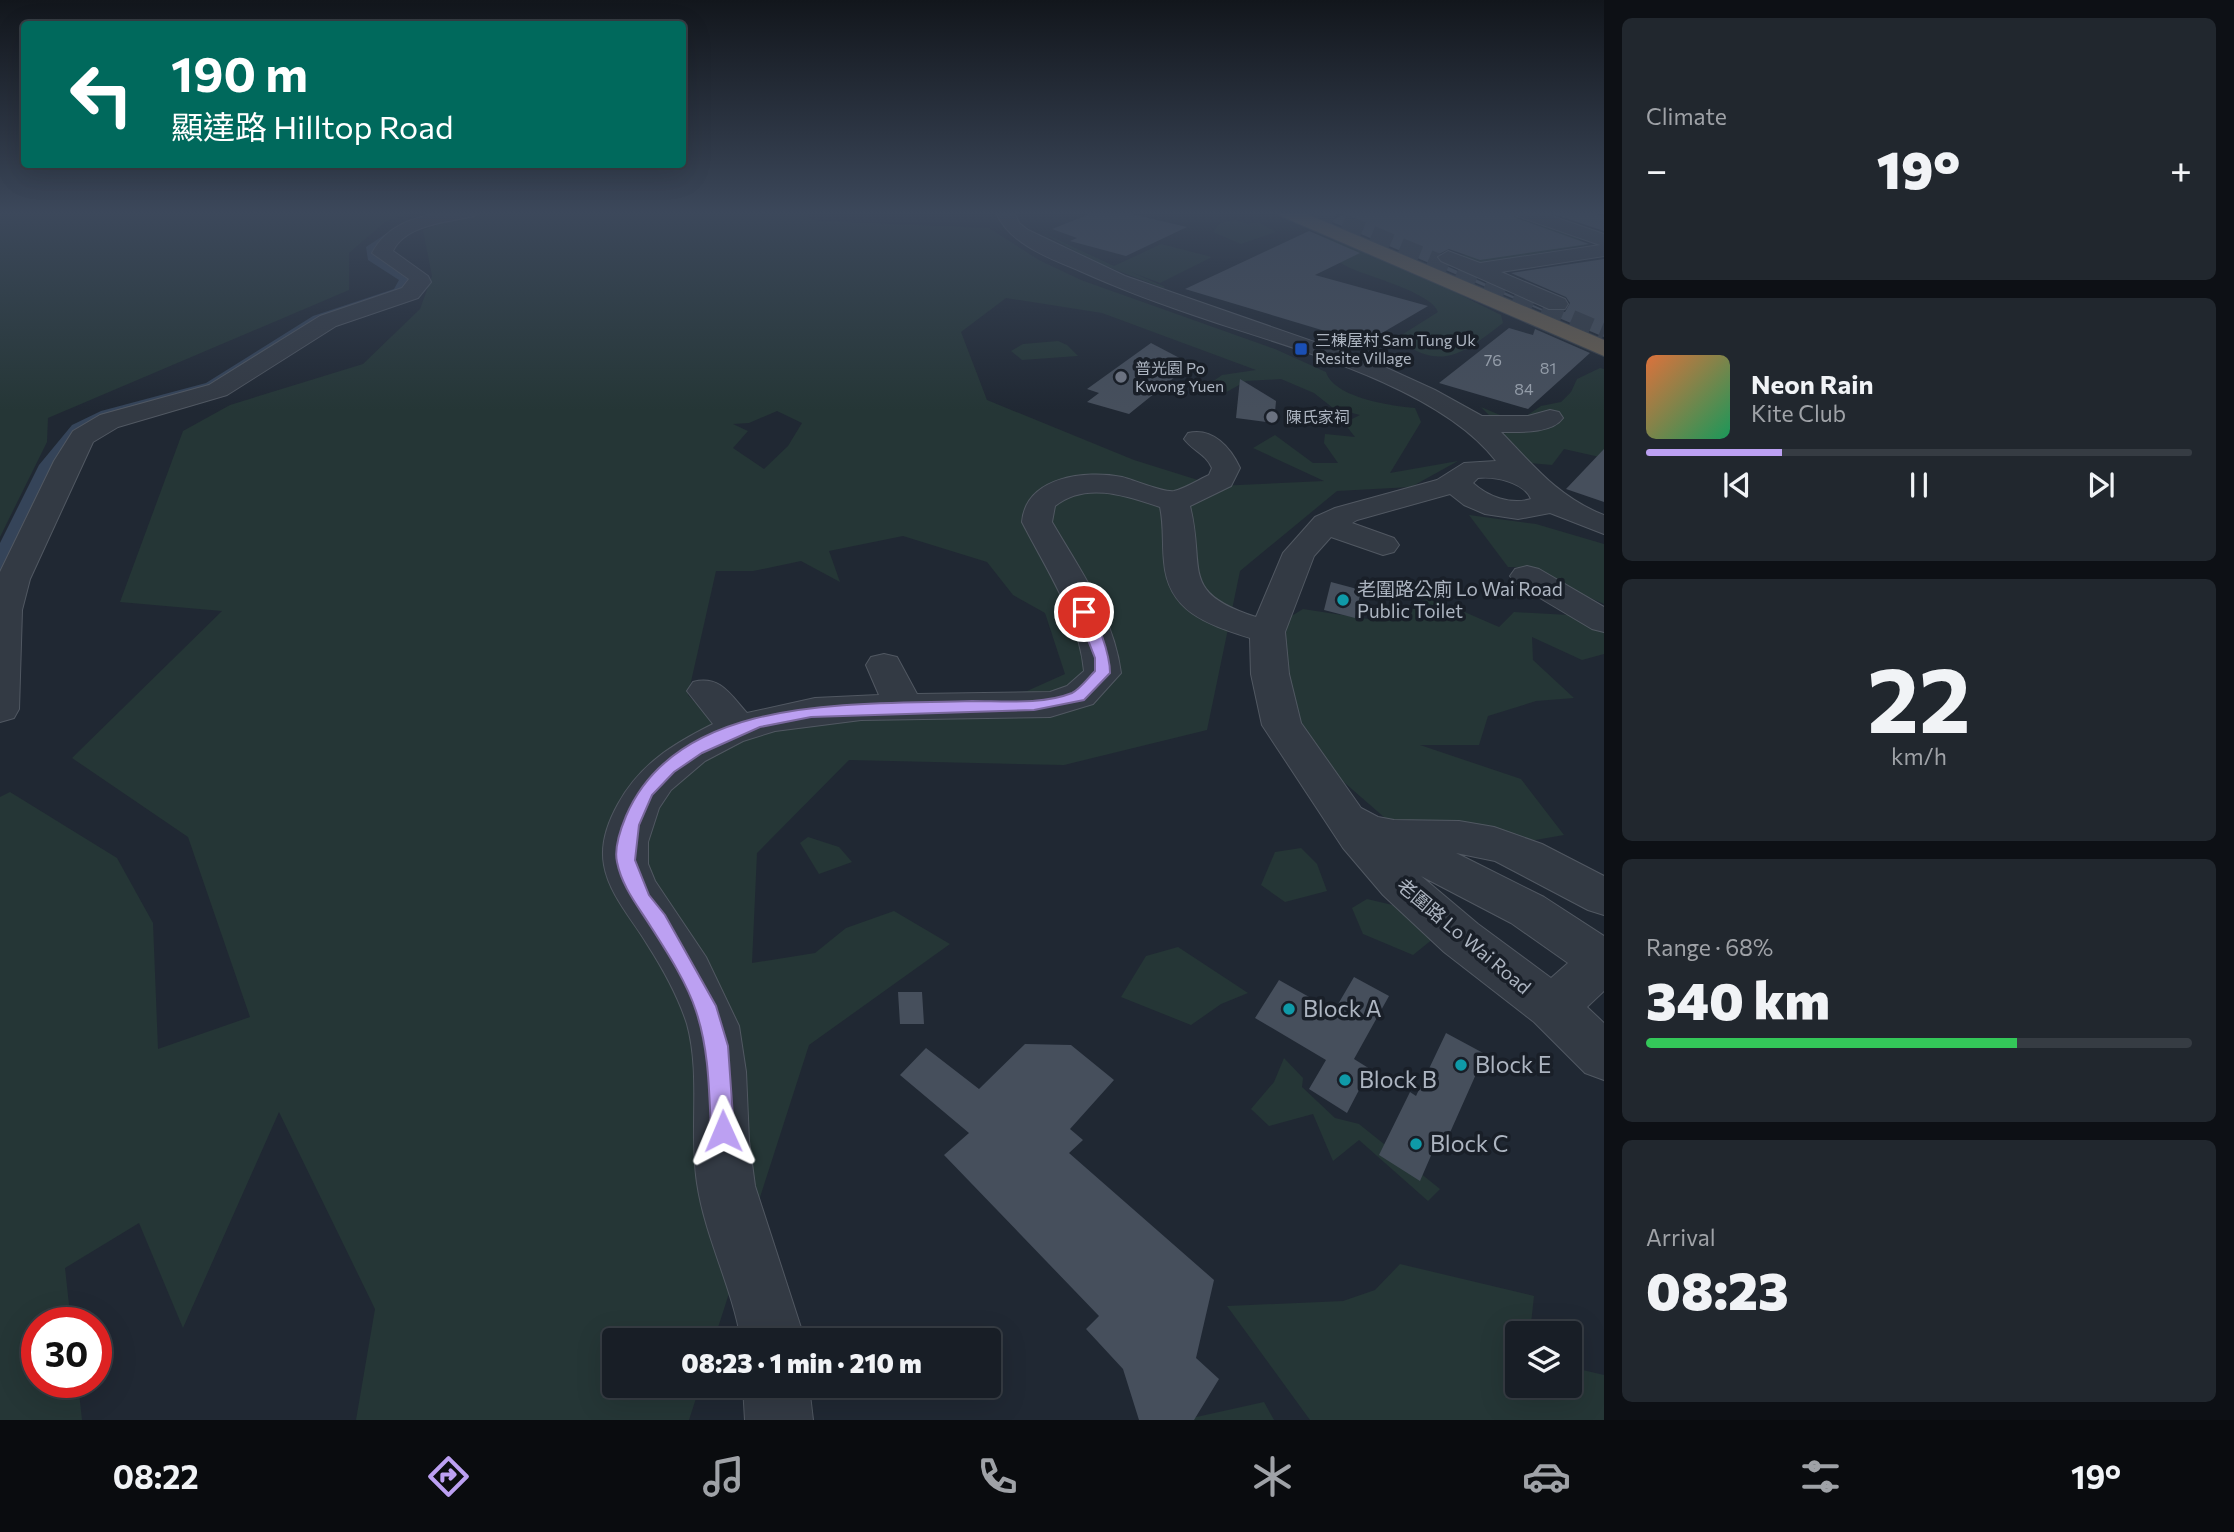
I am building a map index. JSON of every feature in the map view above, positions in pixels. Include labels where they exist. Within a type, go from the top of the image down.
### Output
[{"type":"highway","points":[[1440,278],[1604,349]]},
{"type":"street","points":[[0,709],[5,610],[13,579],[68,461],[83,437],[109,421],[218,390],[328,321],[410,293],[417,287],[418,278]]},
{"type":"street","points":[[1116,278],[1372,370],[1475,424],[1493,438],[1511,465],[1526,499]]},
{"type":"street","points":[[1496,278],[1557,304]]},
{"type":"street","points":[[1450,411],[1474,437],[1480,450],[1479,463],[1464,474],[1458,485],[1468,495],[1526,499],[1566,516],[1604,526]]},
{"type":"street","points":[[1475,424],[1529,424],[1550,418]]},
{"type":"street","points":[[772,1328],[748,1263],[726,1184],[722,1087],[717,1046],[706,1006],[658,920],[641,899],[625,860],[631,825],[645,792],[668,768],[738,728],[811,712],[1034,705],[1078,696],[1103,673],[1103,658],[1096,635],[1037,522],[1036,512],[1040,502],[1054,493],[1094,484],[1115,485],[1174,502],[1201,492],[1221,480],[1226,468],[1220,453],[1198,439]]},
{"type":"street","name":"老圍路 Lo Wai Road","points":[[1464,474],[1447,486],[1383,501],[1326,524],[1299,553],[1267,632],[1270,674],[1282,725],[1363,828],[1369,851],[1399,883],[1461,938],[1552,1007],[1604,1056]]},
{"type":"street","name":"老圍路 Lo Wai Road","points":[[1383,501],[1526,499]]},
{"type":"street","points":[[1174,502],[1178,516],[1183,575],[1189,595],[1215,614],[1267,632]]},
{"type":"street","points":[[1326,524],[1383,545]]},
{"type":"street","points":[[1527,576],[1604,622]]},
{"type":"street","points":[[884,665],[899,696],[898,709]]},
{"type":"street","points":[[706,691],[738,728]]},
{"type":"street","points":[[1363,828],[1475,839],[1513,849],[1604,897]]},
{"type":"street","points":[[1363,828],[1438,862],[1603,954]]},
{"type":"street","points":[[1434,836],[1464,847],[1541,887],[1585,916],[1603,954]]},
{"type":"street","points":[[1552,1007],[1603,954]]},
{"type":"street","points":[[777,1398],[779,1420]]},
{"type":"shaded area","points":[[0,278],[349,278],[349,290],[48,418],[47,442],[0,537]]},
{"type":"shaded area","points":[[431,278],[1077,278],[1275,349],[1326,372],[1331,381],[1340,388],[1365,399],[1415,408],[1421,422],[1390,473],[1458,461],[1411,487],[1337,491],[1240,571],[1207,730],[1064,765],[849,760],[757,853],[752,963],[815,953],[846,928],[894,911],[950,944],[809,1045],[718,1328],[602,1328],[602,1398],[696,1398],[689,1420],[356,1420],[375,1309],[279,1112],[183,1328],[139,1223],[65,1268],[69,1307],[21,1307],[21,1398],[80,1398],[82,1420],[0,1420],[0,797],[10,792],[117,858],[153,923],[158,1049],[250,1017],[188,837],[72,758],[222,611],[120,602],[183,431],[230,405],[363,364],[420,309]],"holes":[[[1006,298],[1102,313],[1256,370],[1222,375],[1205,387],[1223,394],[1246,381],[1281,379],[1314,393],[1333,408],[1360,415],[1344,423],[1355,437],[1325,434],[1324,443],[1338,463],[1313,463],[1275,435],[1253,448],[1324,481],[1217,486],[1134,460],[987,400],[961,332]],[[777,411],[802,423],[788,446],[764,469],[733,448],[748,431],[733,424],[749,423]],[[903,536],[987,562],[1013,595],[1045,613],[1065,674],[1027,691],[790,725],[735,744],[688,695],[716,571],[753,571],[801,561],[840,582],[829,551]]]},
{"type":"shaded area","points":[[1138,278],[1145,278],[1165,287]]},
{"type":"shaded area","points":[[1148,278],[1169,278],[1160,283]]},
{"type":"shaded area","points":[[1378,278],[1427,278],[1501,315],[1503,323],[1478,342],[1455,354],[1442,356],[1416,351],[1400,341],[1400,336],[1438,312],[1425,298]]},
{"type":"shaded area","points":[[1058,341],[1067,345],[1078,356],[1022,360],[1011,351],[1023,344]]},
{"type":"shaded area","points":[[1600,368],[1604,369],[1604,458],[1564,449],[1552,465],[1518,462],[1500,434],[1507,433],[1481,407],[1507,418],[1526,416],[1541,406],[1561,402],[1571,392],[1577,379]]},
{"type":"shaded area","points":[[1469,515],[1536,524],[1604,544],[1604,604],[1561,585],[1537,568],[1508,567]]},
{"type":"shaded area","points":[[1430,597],[1499,627],[1514,612],[1569,615],[1604,630],[1604,654],[1582,660],[1532,637],[1533,660],[1574,698],[1536,701],[1488,716],[1479,745],[1420,745],[1521,779],[1564,835],[1500,846],[1385,818],[1330,770],[1252,640],[1303,609],[1381,621]]},
{"type":"shaded area","points":[[808,837],[839,847],[852,862],[819,874],[800,843]]},
{"type":"shaded area","points":[[1301,848],[1317,864],[1327,891],[1285,902],[1261,885],[1275,852]]},
{"type":"shaded area","points":[[1367,899],[1418,911],[1434,938],[1413,955],[1363,934],[1352,908]]},
{"type":"shaded area","points":[[1178,947],[1248,993],[1221,1004],[1191,1025],[1121,997],[1146,956]]},
{"type":"shaded area","points":[[1284,1058],[1303,1078],[1302,1087],[1335,1118],[1359,1124],[1440,1189],[1428,1201],[1359,1140],[1333,1161],[1313,1114],[1269,1126],[1251,1109],[1274,1082]]},
{"type":"shaded area","points":[[1400,1264],[1534,1296],[1531,1321],[1505,1321],[1505,1398],[1582,1398],[1582,1370],[1604,1375],[1604,1420],[1310,1420],[1227,1306],[1343,1301],[1375,1290]]},
{"type":"shaded area","points":[[1264,1402],[1274,1420],[1183,1420]]},
{"type":"water","points":[[396,278],[411,278],[414,283],[229,380],[98,421],[0,600],[0,543],[39,465],[72,425],[101,411],[206,383],[313,316],[394,289],[399,280]]},
{"type":"building","points":[[1208,278],[1327,278],[1428,306],[1365,343],[1185,289]]},
{"type":"building","points":[[1465,278],[1474,278],[1549,312],[1565,312],[1570,303],[1566,297],[1523,278],[1604,278],[1604,337]]},
{"type":"building","points":[[1509,328],[1533,335],[1535,329],[1590,353],[1528,409],[1439,383]]},
{"type":"building","points":[[1151,343],[1191,364],[1129,414],[1087,402],[1099,393],[1087,389]]},
{"type":"building","points":[[1240,379],[1276,401],[1274,423],[1236,418]]},
{"type":"building","points":[[1604,449],[1604,502],[1566,489]]},
{"type":"building","name":"老圍路公廁 Lo Wai Road Public Toilet","points":[[1331,582],[1361,590],[1355,618],[1324,610]]},
{"type":"building","points":[[1354,977],[1389,996],[1354,1059],[1370,1069],[1347,1113],[1309,1089],[1326,1060],[1255,1018],[1279,980],[1334,1011]]},
{"type":"building","points":[[898,992],[922,992],[924,1024],[900,1024]]},
{"type":"building","points":[[1446,1033],[1485,1054],[1440,1155],[1433,1151],[1420,1181],[1379,1155],[1410,1092],[1416,1096]]},
{"type":"building","points":[[1025,1044],[1071,1045],[1114,1080],[1070,1129],[1083,1140],[1069,1153],[1214,1280],[1196,1358],[1219,1379],[1194,1420],[1139,1420],[1123,1369],[1086,1329],[1099,1316],[944,1155],[969,1133],[900,1075],[926,1048],[979,1089]]},
{"type":"tunnel","points":[[1472,278],[1604,334]]},
{"type":"place","name":"三棟屋村 Sam Tung Uk Resite Village","points":[[1301,349]]},
{"type":"place","name":"普光園 Po Kwong Yuen","points":[[1121,377]]},
{"type":"place","name":"陳氏家祠","points":[[1272,417]]},
{"type":"place","name":"老圍路公廁 Lo Wai Road Public Toilet","points":[[1343,600]]},
{"type":"place","name":"Block A","points":[[1289,1009]]},
{"type":"place","name":"Block E","points":[[1461,1065]]},
{"type":"place","name":"Block B","points":[[1345,1080]]},
{"type":"place","name":"Block C","points":[[1416,1144]]},
{"type":"route","points":[[723,1131],[722,1087],[717,1046],[706,1006],[658,920],[641,899],[625,860],[631,825],[645,792],[668,768],[696,749],[724,734],[756,723],[811,712],[1034,705],[1055,703],[1078,696],[1103,673],[1103,658],[1096,635],[1084,612]]}]
